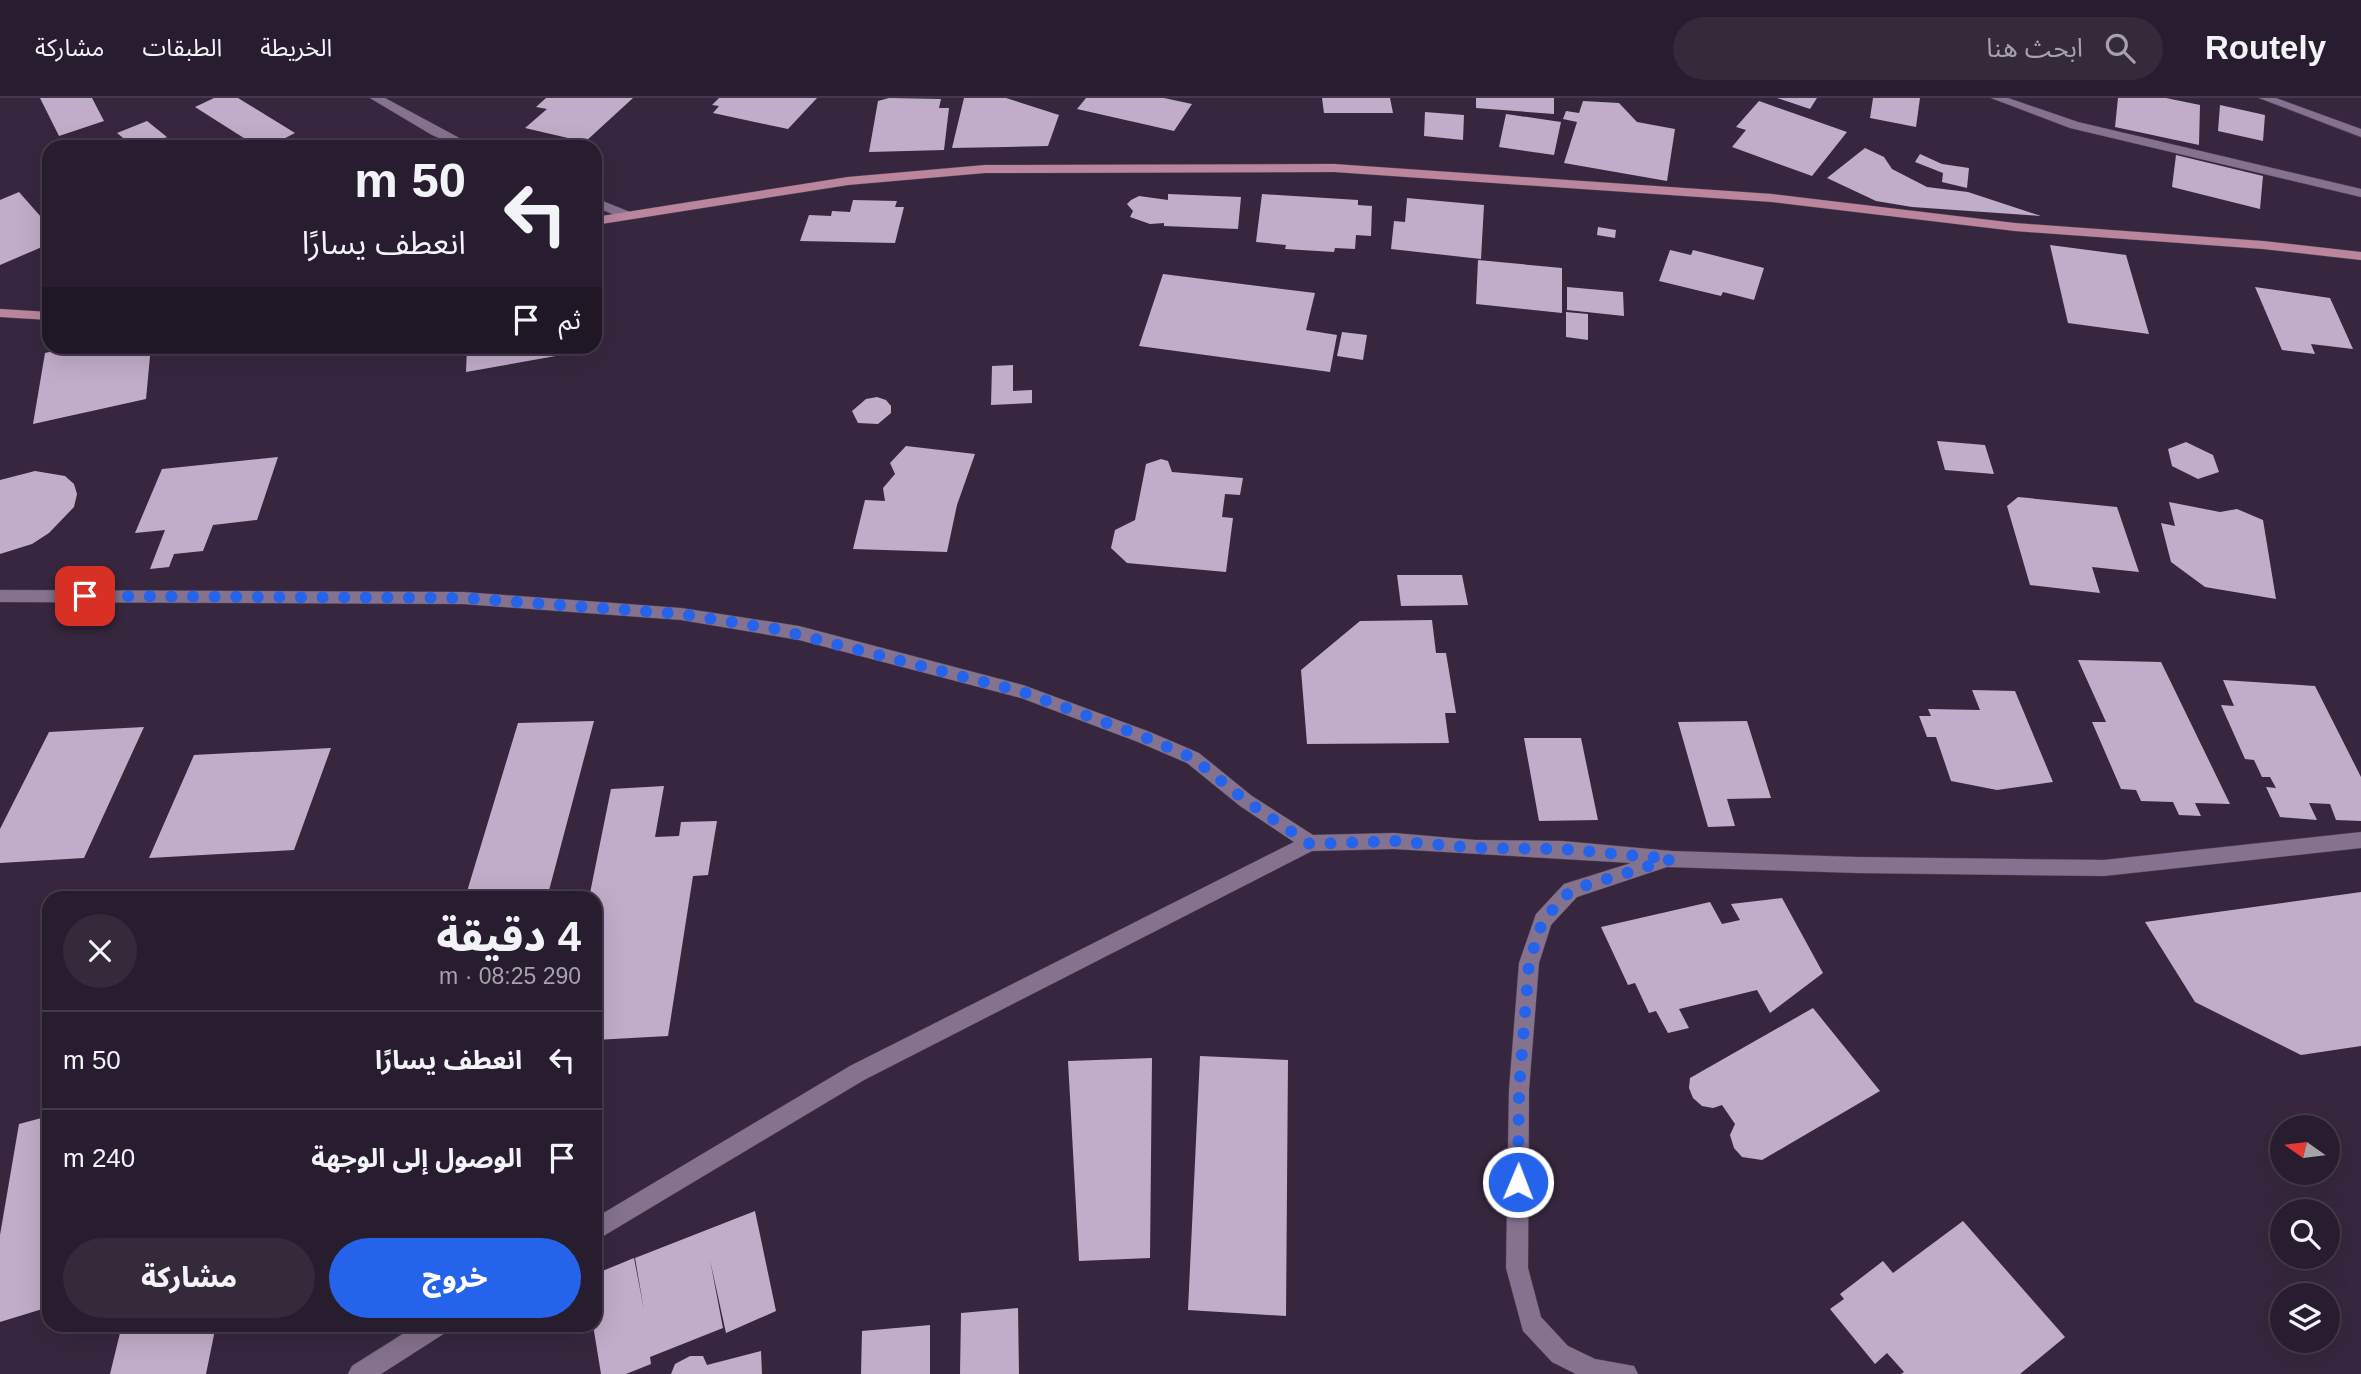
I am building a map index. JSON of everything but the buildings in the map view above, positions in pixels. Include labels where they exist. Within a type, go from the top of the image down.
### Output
[{"type":"main road","points":[[602,220],[848,181],[985,169],[1335,168],[1772,198],[2015,227],[2263,245],[2361,256]]},
{"type":"main road","points":[[0,313],[42,316]]},
{"type":"street","points":[[376,98],[454,140]]},
{"type":"street","points":[[1997,98],[2074,125],[2361,193]]},
{"type":"street","points":[[2265,98],[2361,133]]},
{"type":"street","points":[[602,205],[625,215]]},
{"type":"street","points":[[0,596],[463,598],[681,614],[799,633],[1023,692],[1156,742],[1193,758],[1246,801],[1310,844]]},
{"type":"street","points":[[602,1226],[857,1073],[1310,844],[1394,841],[1476,848],[1562,849],[1672,859],[1975,868],[2104,868],[2361,840]]},
{"type":"street","points":[[1626,1374],[1593,1370],[1560,1354],[1531,1323],[1521,1291],[1517,1268],[1519,1090],[1529,963],[1543,920],[1571,890],[1672,859]]},
{"type":"street","points":[[360,1374],[426,1332]]},
{"type":"route","points":[[85,596],[463,598],[681,614],[776,629],[1023,692],[1144,737],[1193,758],[1246,801],[1310,844],[1394,841],[1476,848],[1562,849],[1672,859],[1616,874],[1589,887],[1571,890],[1555,903],[1543,920],[1529,963],[1519,1090],[1518,1182]]}]
